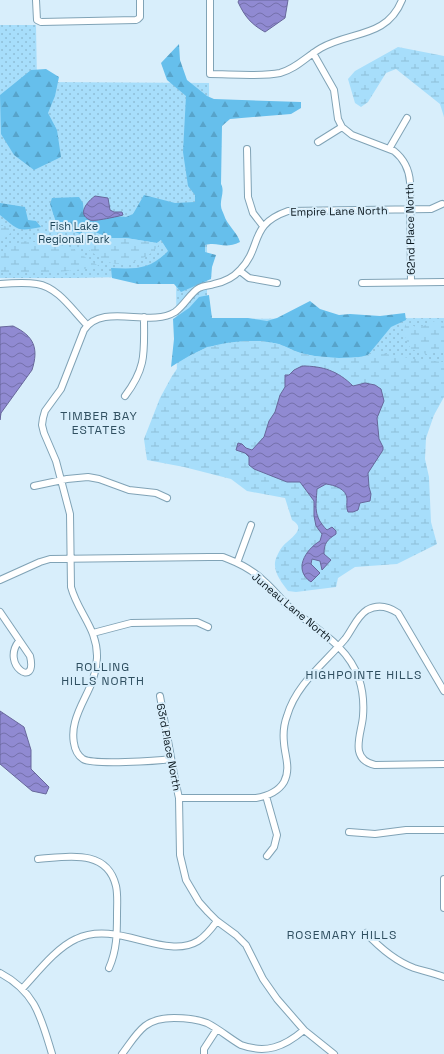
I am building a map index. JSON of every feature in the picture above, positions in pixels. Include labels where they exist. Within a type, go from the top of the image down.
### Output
[{"type":"street","points":[[36,0],[37,20],[40,22],[138,20],[140,0]]},
{"type":"street","points":[[210,0],[210,74],[279,73],[297,66],[313,53],[330,44],[367,33],[377,28],[395,14],[402,0]]},
{"type":"street","points":[[313,53],[334,90],[338,119],[342,127],[318,142]]},
{"type":"street","points":[[389,149],[406,118]]},
{"type":"street","name":"62nd Place North","points":[[342,127],[352,135],[389,149],[399,155],[407,167],[410,182],[411,282]]},
{"type":"street","points":[[171,759],[151,761],[87,761],[78,754],[74,743],[75,722],[90,690],[96,669],[96,647],[90,625],[74,597],[71,587],[70,514],[56,461],[42,425],[45,411],[61,389],[81,336],[87,325],[100,318],[159,317],[172,314],[198,288],[224,282],[240,271],[247,261],[263,226],[253,213],[249,204],[247,149]]},
{"type":"street","name":"Empire Lane North","points":[[263,226],[275,217],[288,211],[410,210],[431,209],[442,204]]},
{"type":"street","points":[[240,271],[249,278],[277,283]]},
{"type":"street","points":[[362,283],[444,282]]},
{"type":"street","points":[[0,284],[30,283],[45,286],[59,296],[87,325]]},
{"type":"street","points":[[125,396],[134,383],[142,364],[144,354],[144,317]]},
{"type":"street","points":[[34,486],[77,477],[88,477],[99,479],[129,490],[156,493],[168,498]]},
{"type":"street","points":[[237,563],[251,525]]},
{"type":"street","name":"Juneau Lane North","points":[[0,580],[50,559],[218,557],[228,559],[258,576],[287,605],[338,646],[347,656],[354,667],[363,692],[363,718],[359,741],[360,754],[366,762],[375,765],[444,764]]},
{"type":"street","points":[[179,798],[256,798],[266,796],[279,789],[288,768],[284,741],[284,729],[286,716],[291,704],[305,683],[351,631],[360,615],[366,610],[379,606],[392,609],[398,613],[444,691]]},
{"type":"street","points":[[0,612],[30,656],[30,664],[24,672],[13,673]]},
{"type":"street","points":[[93,634],[131,623],[197,622],[208,627]]},
{"type":"street","points":[[7,649],[19,641]]},
{"type":"street","name":"63rd Place North","points":[[160,696],[174,780],[179,798],[180,855],[186,880],[199,902],[217,921],[236,935],[246,945],[269,988],[304,1030],[334,1054]]},
{"type":"street","points":[[266,796],[277,835],[274,847],[267,856]]},
{"type":"street","points":[[349,832],[375,834],[406,830],[444,830]]},
{"type":"street","points":[[38,859],[83,856],[91,858],[105,866],[114,879],[116,886],[117,934],[116,947],[109,968]]},
{"type":"street","points":[[444,879],[444,908]]},
{"type":"street","points":[[22,989],[58,951],[76,939],[96,933],[117,934],[169,946],[181,946],[192,944],[202,938],[217,921]]},
{"type":"street","points":[[366,933],[388,954],[401,962],[444,977]]},
{"type":"street","points":[[0,973],[12,980],[22,989],[37,1008],[52,1054]]},
{"type":"street","points":[[122,1054],[146,1026],[152,1021],[161,1018],[190,1018],[204,1022],[217,1028],[249,1048],[262,1051],[285,1046],[304,1030]]},
{"type":"street","points":[[204,1054],[204,1049],[217,1028]]},
{"type":"green space","name":"Fish Lake Regional Park","points":[[0,25],[36,25],[37,82],[209,83],[210,186],[207,234],[207,319],[444,318],[444,382],[177,385],[176,276],[0,278]]},
{"type":"green space","points":[[179,44],[180,60],[187,80],[207,96],[214,99],[301,102],[301,108],[291,114],[230,119],[222,126],[221,184],[223,189],[221,207],[225,219],[237,235],[240,242],[229,245],[205,245],[205,252],[216,255],[212,267],[211,279],[181,292],[174,284],[138,284],[112,278],[111,268],[135,268],[155,262],[168,251],[161,240],[157,243],[126,238],[110,238],[92,231],[84,231],[80,234],[65,228],[56,222],[50,204],[52,198],[79,197],[83,203],[84,215],[104,219],[114,216],[126,217],[133,214],[144,195],[175,203],[195,202],[195,195],[188,186],[183,152],[186,96],[167,80],[161,63]]},
{"type":"green space","points":[[398,47],[444,56],[444,117],[440,104],[396,69],[386,73],[368,102],[361,107],[355,103],[348,79],[355,71]]},
{"type":"green space","points":[[46,69],[59,77],[55,96],[48,113],[57,130],[61,157],[34,170],[14,155],[1,134],[0,95],[31,70]]},
{"type":"green space","points":[[0,203],[25,207],[28,220],[36,221],[41,227],[22,229],[15,227],[0,215]]},
{"type":"green space","points":[[0,226],[5,226],[13,231],[0,242]]},
{"type":"green space","points":[[84,231],[92,231],[110,238],[126,238],[157,243],[161,241],[152,252],[141,259],[131,263],[114,263],[99,257],[77,240],[80,234]]},
{"type":"green space","points":[[24,241],[70,247],[100,267],[59,272],[0,272],[0,253],[12,245]]},
{"type":"green space","points":[[209,295],[212,318],[248,318],[267,321],[277,318],[310,301],[320,309],[339,315],[350,314],[380,316],[405,313],[406,320],[391,327],[368,355],[360,357],[334,358],[308,355],[278,344],[248,341],[226,343],[206,348],[190,355],[171,367],[174,339],[173,319],[189,308],[199,297]]},
{"type":"green space","points":[[435,321],[444,323],[444,347],[441,352],[426,354],[411,349],[405,335],[405,325],[409,323],[418,327]]},
{"type":"green space","points":[[245,341],[262,341],[279,344],[299,353],[314,356],[339,358],[362,357],[376,352],[414,359],[444,362],[444,397],[434,415],[426,438],[425,459],[429,477],[431,522],[437,544],[397,564],[355,567],[338,578],[336,587],[296,592],[288,591],[277,574],[275,567],[275,561],[280,549],[296,534],[298,530],[296,523],[292,520],[285,498],[247,491],[231,479],[184,467],[147,460],[144,439],[160,398],[183,360],[207,347]]},
{"type":"water","points":[[239,0],[288,0],[285,18],[265,32],[249,20],[238,2]]},
{"type":"water","points":[[95,196],[108,198],[110,210],[114,212],[122,212],[123,215],[106,219],[90,220],[84,214],[84,211],[89,201]]},
{"type":"water","points":[[13,326],[26,334],[30,339],[35,349],[35,355],[32,370],[1,413],[0,420],[0,327]]},
{"type":"water","points":[[302,366],[330,370],[353,386],[365,383],[375,385],[381,389],[384,401],[377,418],[379,439],[383,450],[368,473],[371,494],[370,501],[360,503],[358,510],[348,512],[347,499],[342,490],[333,485],[326,484],[317,489],[317,516],[327,530],[332,527],[336,531],[336,534],[325,544],[324,554],[331,560],[322,570],[320,561],[312,559],[311,564],[320,573],[311,582],[303,572],[302,566],[306,555],[320,541],[322,534],[316,526],[314,501],[300,482],[287,482],[254,469],[249,465],[249,457],[245,453],[236,450],[238,443],[252,450],[264,437],[269,421],[275,412],[280,395],[285,387],[285,375],[289,375],[294,370]]},
{"type":"water","points":[[0,711],[24,727],[31,750],[31,769],[49,787],[46,794],[32,791],[0,764]]},
{"type":"district","name":"TIMBER BAY ESTATES","points":[[99,423]]},
{"type":"district","name":"ROLLING HILLS NORTH","points":[[103,674]]},
{"type":"district","name":"HIGHPOINTE HILLS","points":[[364,675]]},
{"type":"district","name":"ROSEMARY HILLS","points":[[342,935]]}]
